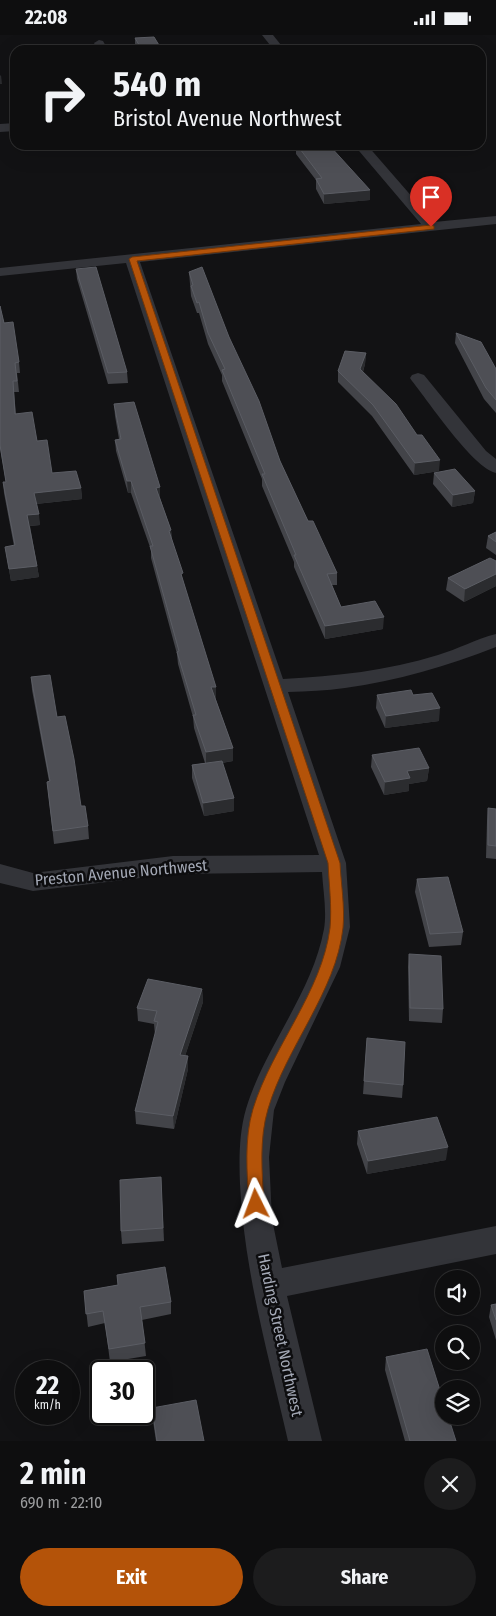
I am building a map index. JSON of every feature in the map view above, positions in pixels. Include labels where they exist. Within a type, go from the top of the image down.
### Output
[{"type":"street","points":[[267,35],[276,45]]},
{"type":"street","points":[[364,150],[431,227]]},
{"type":"street","points":[[0,272],[496,220]]},
{"type":"street","name":"Harding Street Northwest","points":[[132,259],[334,863],[336,927],[327,967],[271,1082],[260,1111],[254,1157],[257,1210],[270,1285],[304,1441]]},
{"type":"street","points":[[418,378],[480,455],[496,468]]},
{"type":"street","points":[[275,686],[344,682],[400,672],[447,659],[496,640]]},
{"type":"street","name":"Preston Avenue Northwest","points":[[0,873],[33,882],[173,865],[334,863]]},
{"type":"street","points":[[270,1285],[496,1240]]},
{"type":"building","points":[[154,37],[159,45],[139,45],[135,38]]},
{"type":"building","points":[[301,150],[334,150],[370,190],[324,194],[316,179],[322,178]]},
{"type":"building","points":[[96,267],[127,372],[108,373],[76,269]]},
{"type":"building","points":[[202,267],[229,337],[259,401],[280,461],[308,521],[313,521],[337,573],[327,574],[341,607],[375,601],[384,617],[325,626],[262,474],[265,474],[222,370],[225,369],[208,333],[199,302],[197,303],[191,286],[193,285],[189,272]]},
{"type":"building","points":[[0,306],[4,323],[13,322],[19,362],[15,363],[17,381],[13,381],[15,414],[32,412],[37,441],[47,440],[52,473],[76,471],[81,488],[34,493],[39,514],[27,515],[37,566],[9,569],[5,547],[15,545],[3,482],[6,482],[0,445]]},
{"type":"building","points":[[456,333],[481,342],[496,369],[496,400],[486,388]]},
{"type":"building","points":[[345,351],[366,353],[360,369],[396,404],[417,435],[422,435],[440,460],[415,463],[373,405],[338,371]]},
{"type":"building","points":[[134,402],[160,487],[156,488],[171,530],[169,531],[183,573],[181,574],[216,687],[211,687],[233,748],[206,752],[193,715],[196,715],[177,652],[179,651],[150,546],[153,546],[131,481],[127,481],[115,440],[121,439],[114,404]]},
{"type":"building","points":[[455,469],[475,491],[453,495],[434,473]]},
{"type":"building","points":[[496,532],[496,542],[488,536]]},
{"type":"building","points":[[490,558],[496,561],[496,574],[465,589],[448,578]]},
{"type":"building","points":[[50,675],[57,717],[65,716],[81,806],[85,806],[88,826],[53,831],[47,782],[50,781],[31,677]]},
{"type":"building","points":[[411,690],[413,695],[432,693],[440,708],[386,716],[377,695]]},
{"type":"building","points":[[419,748],[429,768],[407,771],[410,778],[385,782],[372,755]]},
{"type":"building","points":[[222,761],[234,798],[203,803],[192,765]]},
{"type":"building","points":[[488,808],[496,809],[496,846],[488,845]]},
{"type":"building","points":[[448,877],[463,932],[430,934],[417,879]]},
{"type":"building","points":[[409,954],[441,956],[443,1009],[410,1008]]},
{"type":"building","points":[[148,979],[202,989],[180,1055],[188,1056],[173,1116],[135,1111],[158,1022],[154,1021],[157,1011],[137,1008]]},
{"type":"building","points":[[367,1038],[405,1042],[403,1085],[364,1081]]},
{"type":"building","points":[[437,1117],[448,1147],[368,1161],[358,1131]]},
{"type":"building","points":[[161,1177],[163,1228],[121,1231],[120,1180]]},
{"type":"building","points":[[165,1267],[171,1302],[140,1307],[145,1343],[109,1349],[103,1311],[86,1314],[84,1291],[118,1285],[117,1275]]},
{"type":"building","points":[[496,1304],[496,1320],[491,1305]]},
{"type":"building","points":[[427,1349],[437,1380],[435,1380],[435,1425],[451,1425],[456,1441],[410,1441],[386,1357]]},
{"type":"building","points":[[196,1400],[204,1441],[157,1441],[155,1407]]},
{"type":"route","points":[[256,1204],[254,1157],[260,1111],[271,1082],[327,967],[336,927],[334,863],[178,391],[132,259],[431,227]]}]
